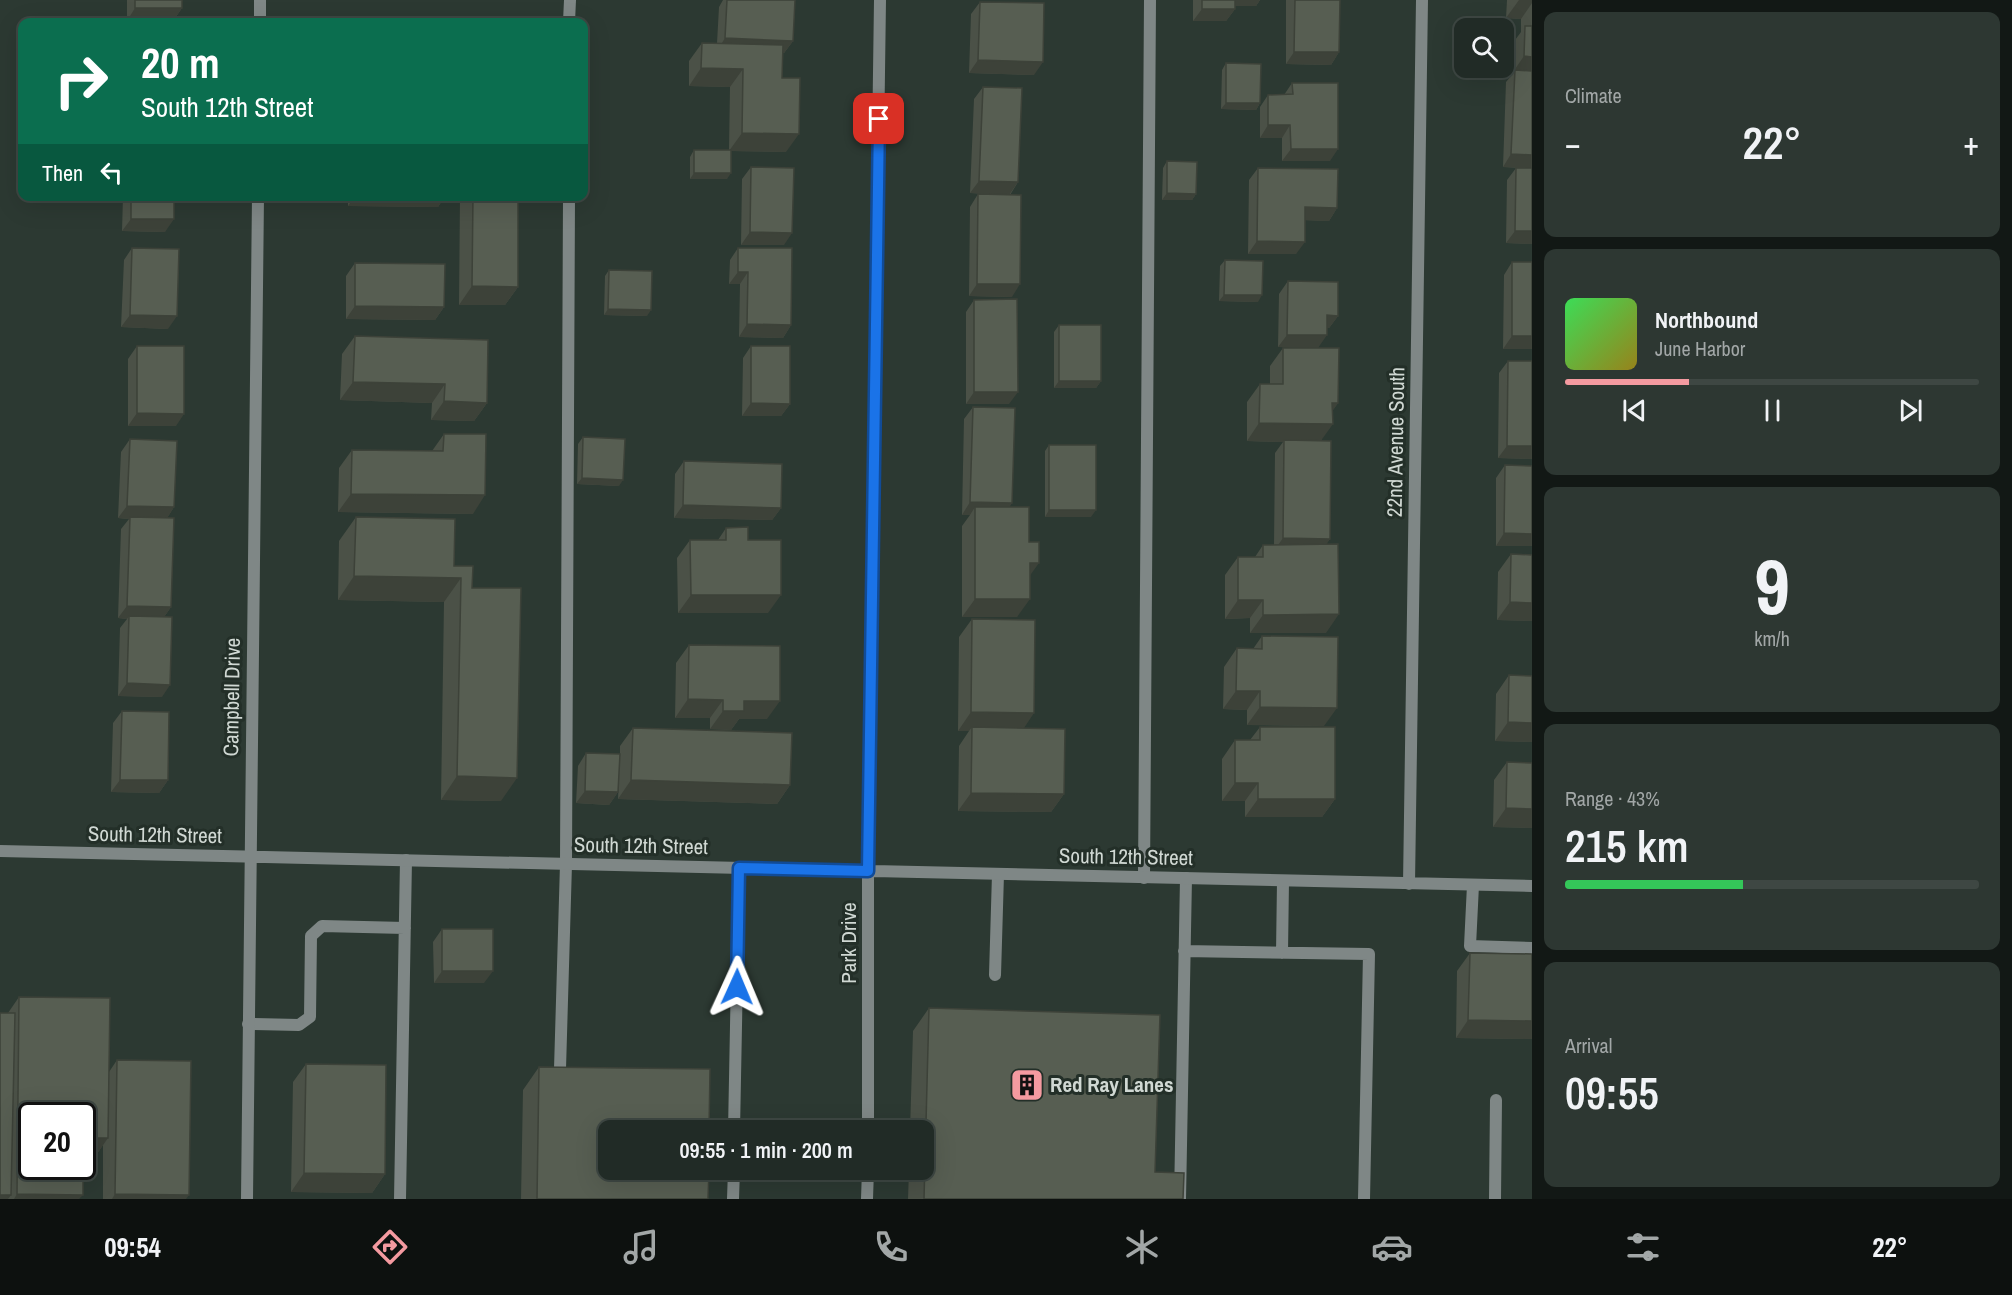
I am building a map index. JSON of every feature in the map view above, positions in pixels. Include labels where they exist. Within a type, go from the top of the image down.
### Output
[{"type":"street","points":[[260,0],[260,18]]},
{"type":"street","points":[[570,0],[570,18]]},
{"type":"street","name":"Park Drive","points":[[868,1120],[868,871],[880,0]]},
{"type":"street","points":[[1144,878],[1150,0]]},
{"type":"street","name":"22nd Avenue South","points":[[1409,884],[1422,0]]},
{"type":"street","name":"Campbell Drive","points":[[246,1199],[258,201]]},
{"type":"street","points":[[560,1069],[566,864],[569,201]]},
{"type":"street","name":"South 12th Street","points":[[0,851],[1532,886]]},
{"type":"street","points":[[400,1199],[406,860]]},
{"type":"street","points":[[734,1120],[739,868]]},
{"type":"street","points":[[995,975],[998,874]]},
{"type":"street","points":[[1180,1199],[1186,878]]},
{"type":"street","points":[[1282,953],[1283,881]]},
{"type":"street","points":[[1473,885],[1470,946],[1532,948]]},
{"type":"street","points":[[248,1024],[299,1025],[310,1017],[311,936],[322,926],[405,928]]},
{"type":"street","points":[[1184,951],[1368,954],[1364,1199]]},
{"type":"street","points":[[1495,1199],[1496,1100]]},
{"type":"street","points":[[733,1199],[734,1180]]},
{"type":"street","points":[[867,1180],[867,1199]]},
{"type":"building","points":[[135,0],[182,0],[182,8],[135,8]]},
{"type":"building","points":[[727,0],[795,0],[793,41],[725,38]]},
{"type":"building","points":[[1202,0],[1235,0],[1235,9],[1202,9]]},
{"type":"building","points":[[1295,0],[1340,0],[1339,52],[1294,52]]},
{"type":"building","points":[[980,2],[1044,3],[1043,62],[978,60]]},
{"type":"building","points":[[1525,26],[1532,26],[1532,57],[1524,56]]},
{"type":"building","points":[[702,43],[783,45],[782,78],[800,78],[799,134],[742,133],[743,69],[701,68]]},
{"type":"building","points":[[1226,63],[1261,64],[1260,103],[1226,103]]},
{"type":"building","points":[[1515,70],[1532,71],[1532,155],[1511,154]]},
{"type":"building","points":[[1292,83],[1338,83],[1338,149],[1291,149],[1290,125],[1268,125],[1268,95],[1293,94]]},
{"type":"building","points":[[983,87],[1022,88],[1018,182],[979,181]]},
{"type":"building","points":[[694,150],[731,150],[731,173],[694,173]]},
{"type":"building","points":[[1167,161],[1197,162],[1196,194],[1167,193]]},
{"type":"building","points":[[751,167],[794,168],[792,233],[750,232]]},
{"type":"building","points":[[1258,168],[1338,169],[1337,208],[1305,207],[1305,242],[1257,241]]},
{"type":"building","points":[[1516,168],[1532,168],[1532,231],[1515,231]]},
{"type":"building","points":[[978,194],[1021,195],[1020,284],[977,284]]},
{"type":"building","points":[[131,201],[174,201],[174,219],[131,219]]},
{"type":"building","points":[[473,201],[518,201],[518,287],[472,286]]},
{"type":"building","points":[[132,248],[179,249],[177,316],[130,315]]},
{"type":"building","points":[[738,248],[792,248],[791,325],[747,324],[748,272],[738,272]]},
{"type":"building","points":[[1225,260],[1263,261],[1262,295],[1224,295]]},
{"type":"building","points":[[1512,262],[1532,262],[1532,336],[1512,336]]},
{"type":"building","points":[[355,263],[445,264],[444,307],[355,306]]},
{"type":"building","points":[[609,270],[652,271],[651,310],[608,309]]},
{"type":"building","points":[[1288,281],[1338,282],[1338,316],[1327,315],[1327,335],[1287,335]]},
{"type":"building","points":[[1017,299],[1018,392],[974,392],[974,300]]},
{"type":"building","points":[[1059,325],[1101,325],[1101,381],[1059,381]]},
{"type":"building","points":[[355,336],[488,340],[487,403],[444,401],[445,384],[353,382]]},
{"type":"building","points":[[137,346],[184,346],[184,414],[137,413]]},
{"type":"building","points":[[751,346],[790,346],[790,404],[751,403]]},
{"type":"building","points":[[1283,348],[1339,348],[1338,403],[1332,403],[1333,424],[1259,423],[1260,384],[1283,384]]},
{"type":"building","points":[[1508,361],[1532,361],[1532,446],[1507,446]]},
{"type":"building","points":[[973,407],[1015,408],[1012,503],[970,502]]},
{"type":"building","points":[[444,434],[486,434],[485,495],[351,494],[352,450],[443,451]]},
{"type":"building","points":[[583,437],[625,439],[623,480],[582,478]]},
{"type":"building","points":[[130,439],[177,441],[174,507],[127,506]]},
{"type":"building","points":[[1284,440],[1331,441],[1330,539],[1283,538]]},
{"type":"building","points":[[1049,445],[1096,445],[1096,510],[1049,510]]},
{"type":"building","points":[[684,461],[782,464],[781,508],[683,505]]},
{"type":"building","points":[[1505,465],[1532,466],[1532,534],[1504,533]]},
{"type":"building","points":[[975,507],[1029,507],[1029,542],[1039,542],[1039,563],[1030,563],[1030,599],[975,599]]},
{"type":"building","points":[[130,517],[174,518],[171,607],[127,606]]},
{"type":"building","points":[[356,517],[455,519],[454,566],[473,566],[472,588],[521,588],[517,778],[457,776],[461,578],[354,576]]},
{"type":"building","points":[[748,527],[748,540],[781,540],[781,595],[691,595],[690,540],[726,540],[726,528]]},
{"type":"building","points":[[1338,544],[1339,614],[1263,615],[1263,600],[1238,600],[1238,557],[1263,557],[1263,545]]},
{"type":"building","points":[[1511,554],[1532,555],[1532,603],[1510,602]]},
{"type":"building","points":[[129,616],[172,617],[170,685],[127,683]]},
{"type":"building","points":[[972,619],[1035,620],[1034,713],[971,712]]},
{"type":"building","points":[[1262,636],[1338,637],[1337,708],[1260,707],[1260,691],[1236,691],[1237,648],[1262,649]]},
{"type":"building","points":[[689,645],[780,646],[780,701],[744,701],[744,711],[723,711],[723,700],[688,699]]},
{"type":"building","points":[[1509,675],[1532,676],[1532,723],[1508,722]]},
{"type":"building","points":[[122,711],[169,712],[168,780],[120,780]]},
{"type":"building","points":[[972,727],[1065,729],[1064,794],[971,793]]},
{"type":"building","points":[[1260,727],[1335,727],[1335,799],[1258,799],[1258,783],[1235,783],[1235,740],[1260,740]]},
{"type":"building","points":[[633,728],[792,733],[790,785],[631,780]]},
{"type":"building","points":[[586,753],[620,754],[618,792],[585,791]]},
{"type":"building","points":[[1507,762],[1532,763],[1532,809],[1506,808]]},
{"type":"building","points":[[442,929],[493,929],[493,971],[442,971]]},
{"type":"building","points":[[1470,953],[1532,954],[1532,1021],[1468,1020]]},
{"type":"building","points":[[19,997],[110,998],[108,1138],[96,1138],[96,1102],[18,1102],[18,1180],[83,1180],[83,1195],[17,1194]]},
{"type":"building","name":"Red Ray Lanes","points":[[929,1008],[1160,1015],[1155,1172],[1184,1173],[1183,1199],[924,1199],[924,1180],[934,1180],[934,1120],[926,1120]]},
{"type":"building","points":[[0,1013],[15,1013],[11,1195],[0,1195]]},
{"type":"building","points":[[117,1060],[191,1061],[189,1195],[115,1194]]},
{"type":"building","points":[[306,1064],[386,1065],[385,1174],[304,1173]]},
{"type":"building","points":[[539,1067],[710,1069],[709,1120],[598,1120],[598,1180],[709,1180],[708,1199],[537,1199]]},
{"type":"place","name":"Red Ray Lanes","points":[[1027,1085]]},
{"type":"route","points":[[737,987],[739,868],[868,871],[879,119]]}]
